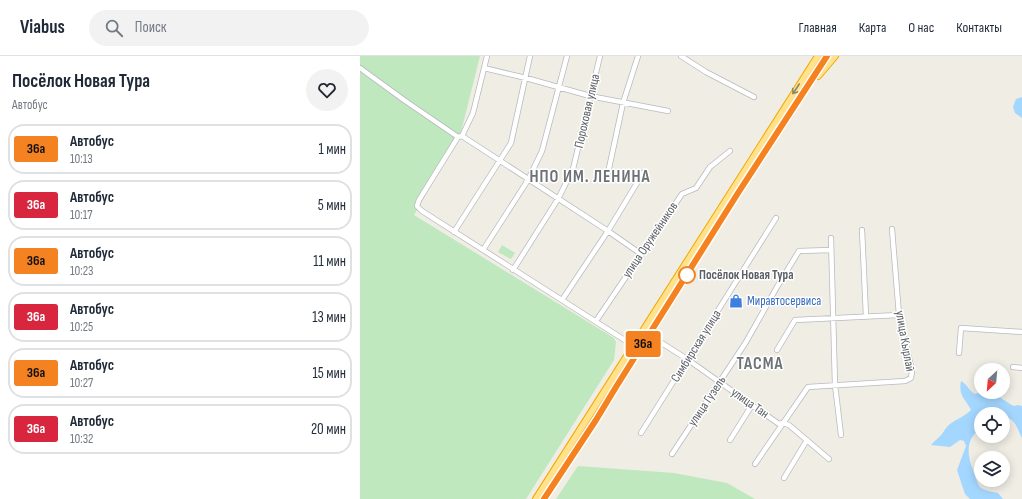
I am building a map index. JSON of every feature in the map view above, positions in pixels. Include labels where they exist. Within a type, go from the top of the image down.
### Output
[{"type":"highway","points":[[544,499],[572,444],[748,163],[818,56]]},
{"type":"highway","points":[[536,499],[596,420],[738,193],[827,56]]},
{"type":"highway","points":[[802,95],[835,56]]},
{"type":"street","points":[[487,56],[473,113],[417,206],[422,212],[634,346]]},
{"type":"street","points":[[454,232],[511,143],[530,56]]},
{"type":"street","points":[[483,250],[528,180],[542,151],[567,56]]},
{"type":"street","name":"Пороховая улица","points":[[513,270],[558,199],[573,169],[600,56]]},
{"type":"street","points":[[608,173],[623,103],[638,56]]},
{"type":"street","points":[[681,56],[706,72],[754,97]]},
{"type":"street","points":[[360,68],[404,100],[608,231],[641,254]]},
{"type":"street","points":[[484,68],[590,96],[668,111]]},
{"type":"street","name":"улица Оружейников","points":[[596,322],[682,194],[696,188],[710,167],[730,151]]},
{"type":"street","points":[[562,300],[608,231],[642,173]]},
{"type":"street","name":"Симбирская улица","points":[[641,434],[776,218]]},
{"type":"street","name":"улица Кырлай","points":[[783,423],[808,387],[906,381],[911,378],[912,371],[899,315],[892,229]]},
{"type":"street","points":[[862,230],[866,316]]},
{"type":"street","points":[[831,238],[835,386],[840,435]]},
{"type":"street","name":"улица Гузель","points":[[672,454],[720,383],[799,251],[831,250]]},
{"type":"street","points":[[777,350],[795,320],[899,315]]},
{"type":"street","points":[[959,353],[961,328],[1022,332]]},
{"type":"street","name":"улица Тан","points":[[649,335],[687,359],[779,424],[783,423],[788,425],[829,459]]},
{"type":"street","points":[[1013,368],[1022,368]]},
{"type":"street","points":[[730,440],[752,405]]},
{"type":"street","points":[[755,464],[783,423]]},
{"type":"street","points":[[784,478],[807,440]]},
{"type":"green space","points":[[360,56],[480,56],[460,136],[414,215],[614,338],[616,342],[614,360],[526,499],[360,499]]},
{"type":"green space","points":[[502,245],[515,253],[511,259],[498,252]]},
{"type":"green space","points":[[578,466],[674,473],[727,483],[755,499],[556,499]]},
{"type":"water","points":[[1022,97],[1022,118],[1015,113],[1013,107],[1016,99]]},
{"type":"water","points":[[961,381],[974,393],[974,399],[1003,399],[1014,406],[1022,406],[1022,438],[1014,422],[1010,419],[1010,407],[974,407],[974,434],[969,444],[969,456],[974,474],[974,487],[980,487],[985,490],[998,493],[1003,499],[970,499],[965,494],[957,470],[966,446],[964,441],[960,440],[950,447],[931,445],[949,425],[971,410],[961,394]]},
{"type":"bus line","name":"36a","points":[[544,499],[596,420],[738,193],[827,56]]},
{"type":"place","name":"Посёлок Новая Тура","points":[[687,275]]},
{"type":"place","name":"Миравтосервиса","points":[[736,301]]},
{"type":"district","name":"НПО ИМ. ЛЕНИНА","points":[[590,177]]},
{"type":"district","name":"ТАСМА","points":[[760,364]]}]
